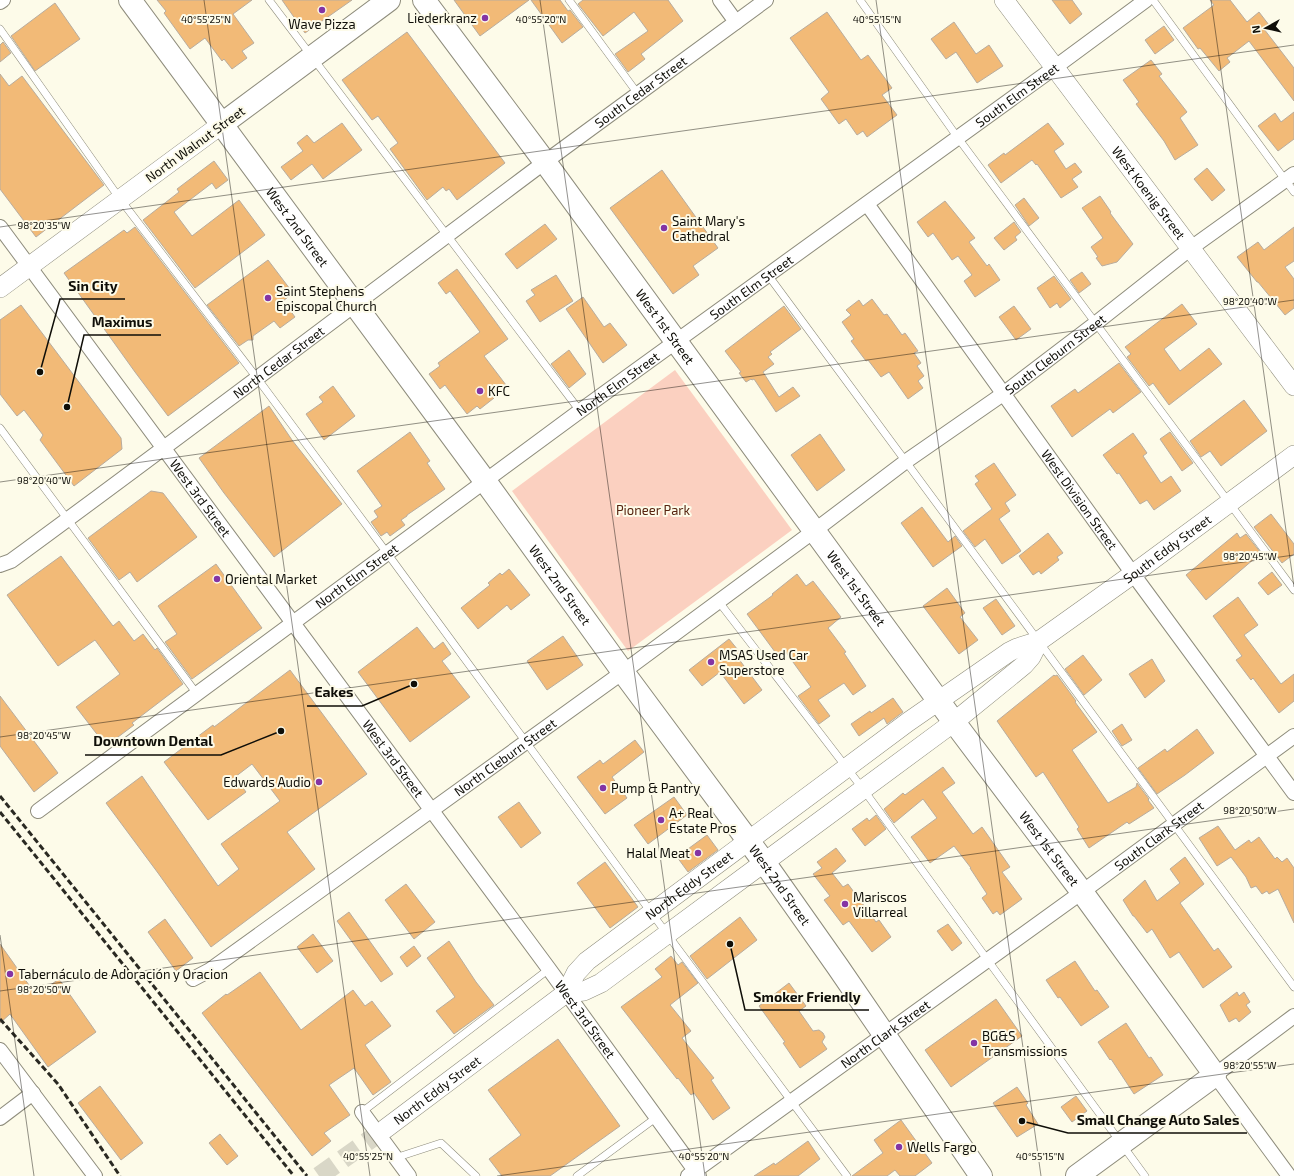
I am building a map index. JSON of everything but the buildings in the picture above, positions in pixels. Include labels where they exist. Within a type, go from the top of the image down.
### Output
[{"type":"main road","name":"West 2nd Street","points":[[130,0],[764,862],[981,1176]]},
{"type":"main road","name":"North Walnut Street","points":[[0,288],[313,58],[389,0]]},
{"type":"main road","name":"West 1st Street","points":[[424,0],[545,162],[938,701],[1082,892],[1215,1075]]},
{"type":"main road","name":"West Koenig Street","points":[[1004,0],[1294,386]]},
{"type":"main road","name":"South Eddy Street","points":[[938,701],[1009,652],[1039,641],[1133,574],[1294,455]]},
{"type":"main road","name":"South Eddy Street","points":[[954,722],[1024,665],[1031,657],[1039,641]]},
{"type":"main road","name":"North Eddy Street","points":[[384,1129],[566,993],[576,973],[587,961],[846,767],[938,701]]},
{"type":"main road","name":"North Eddy Street","points":[[566,993],[584,991],[601,984],[954,722]]},
{"type":"main road","points":[[1077,1176],[1215,1075]]},
{"type":"street","points":[[720,0],[736,22]]},
{"type":"street","name":"South Cedar Street","points":[[545,162],[766,0]]},
{"type":"street","name":"South Elm Street","points":[[675,342],[888,189],[1146,0]]},
{"type":"street","name":"North Cedar Street","points":[[5,563],[67,520],[355,306],[545,162]]},
{"type":"street","name":"South Cleburn Street","points":[[814,531],[905,462],[1003,394],[1096,323],[1190,248],[1290,177]]},
{"type":"street","name":"West Division Street","points":[[867,204],[1133,574],[1294,793]]},
{"type":"street","name":"West 3rd Street","points":[[0,227],[549,969],[657,1117],[694,1174]]},
{"type":"street","name":"North Elm Street","points":[[38,811],[675,342]]},
{"type":"street","name":"North Cleburn Street","points":[[193,979],[210,970],[623,672],[814,531]]},
{"type":"street","name":"South Clark Street","points":[[1082,892],[1294,736]]},
{"type":"street","name":"North Clark Street","points":[[694,1174],[792,1101],[1082,892]]},
{"type":"street","points":[[1215,1075],[1294,1016]]},
{"type":"street","points":[[0,1050],[94,1176]]},
{"type":"street","name":"West 1st Street","points":[[1215,1075],[1289,1176]]},
{"type":"street","points":[[0,1118],[33,1093]]},
{"type":"street","points":[[362,1112],[409,1176]]},
{"type":"lane","points":[[269,0],[580,411]]},
{"type":"lane","points":[[569,0],[638,94]]},
{"type":"lane","points":[[860,0],[958,138],[1294,590]]},
{"type":"lane","points":[[1153,0],[1290,177],[1294,192]]},
{"type":"lane","points":[[0,29],[120,199],[257,378],[847,1176]]},
{"type":"lane","points":[[768,274],[905,462],[1294,987]]},
{"type":"lane","points":[[0,428],[197,694]]},
{"type":"lane","points":[[719,602],[863,789],[1145,1176]]},
{"type":"lane","points":[[362,1112],[549,969]]},
{"type":"lane","points":[[576,1176],[657,1117]]},
{"type":"lane","points":[[395,1158],[441,1143],[476,1176]]},
{"type":"green space","name":"Pioneer Park","points":[[675,370],[792,530],[628,651],[512,491]]},
{"type":"tunnel","points":[[319,1176],[385,1129]]},
{"type":"railway","points":[[0,796],[307,1176]]},
{"type":"railway","points":[[0,812],[294,1176]]},
{"type":"railway","points":[[0,1019],[58,1084],[120,1176]]},
{"type":"place","name":"Wave Pizza","points":[[322,10]]},
{"type":"place","name":"Liederkranz","points":[[485,18]]},
{"type":"place","name":"Saint Mary's Cathedral","points":[[664,228]]},
{"type":"place","name":"Saint Stephens Episcopal Church","points":[[268,298]]},
{"type":"place","name":"Sin City","points":[[40,372]]},
{"type":"place","name":"KFC","points":[[480,391]]},
{"type":"place","name":"Maximus","points":[[67,407]]},
{"type":"place","name":"Oriental Market","points":[[217,579]]},
{"type":"place","name":"MSAS Used Car Superstore","points":[[711,662]]},
{"type":"place","name":"Eakes","points":[[414,684]]},
{"type":"place","name":"Downtown Dental","points":[[281,731]]},
{"type":"place","name":"Edwards Audio","points":[[319,782]]},
{"type":"place","name":"Pump & Pantry","points":[[603,788]]},
{"type":"place","name":"A+ Real Estate Pros","points":[[661,820]]},
{"type":"place","name":"Halal Meat","points":[[698,853]]},
{"type":"place","name":"Mariscos Villarreal","points":[[845,904]]},
{"type":"place","name":"Smoker Friendly","points":[[730,944]]},
{"type":"place","name":"Tabernáculo de Adoración y Oracion","points":[[10,974]]},
{"type":"place","name":"BG&S Transmissions","points":[[974,1043]]},
{"type":"place","name":"Small Change Auto Sales","points":[[1022,1121]]},
{"type":"place","name":"Wells Fargo","points":[[899,1147]]}]
